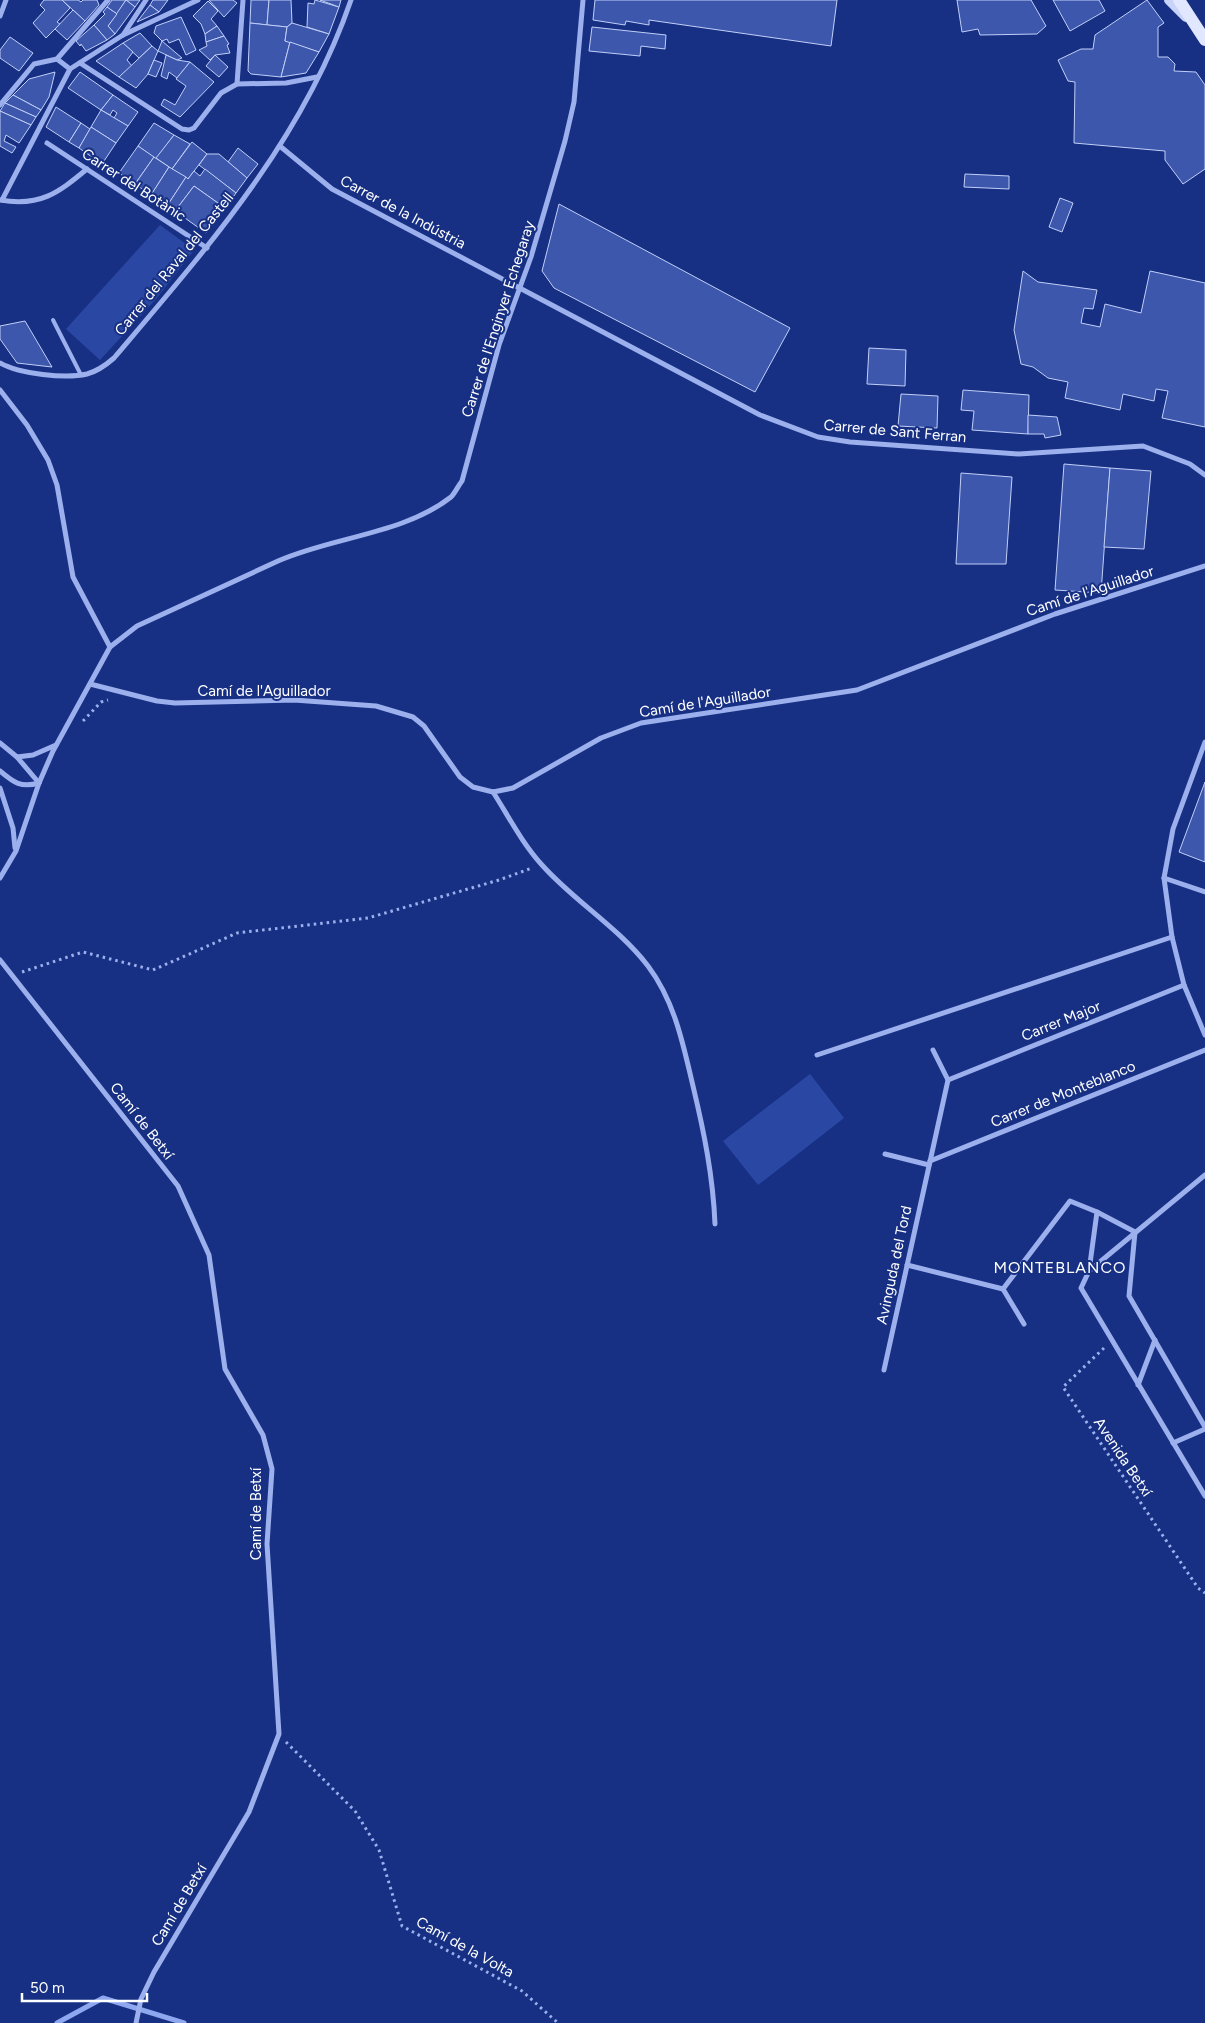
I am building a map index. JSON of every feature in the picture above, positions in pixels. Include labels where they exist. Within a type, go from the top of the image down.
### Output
[{"type":"main road","points":[[1179,0],[1205,40]]},
{"type":"street","points":[[0,16],[6,0]]},
{"type":"street","points":[[0,105],[34,64],[57,59],[108,0]]},
{"type":"street","points":[[123,35],[146,0]]},
{"type":"street","points":[[87,169],[65,187],[41,200],[17,202],[1,200],[70,69],[123,35],[198,0]]},
{"type":"street","points":[[237,84],[243,0]]},
{"type":"street","name":"Carrer del Raval del Castell","points":[[0,364],[19,371],[81,375],[97,370],[114,358],[207,248],[281,147],[334,44],[351,0]]},
{"type":"street","name":"Carrer de l'Enginyer Echegaray","points":[[90,684],[110,647],[137,626],[300,551],[409,521],[452,496],[462,481],[499,345],[520,288],[565,141],[574,102],[583,0]]},
{"type":"street","points":[[1169,0],[1197,27]]},
{"type":"street","points":[[57,59],[70,69]]},
{"type":"street","points":[[80,63],[153,112],[182,129],[188,130],[194,128],[221,93],[237,84],[286,83],[317,77]]},
{"type":"street","name":"Carrer del Botànic","points":[[47,143],[207,248]]},
{"type":"street","name":"Carrer de la Indústria","points":[[281,147],[332,189],[520,288]]},
{"type":"street","name":"Carrer de Sant Ferran","points":[[520,288],[760,415],[818,437],[850,442],[1019,454],[1143,446],[1190,464],[1205,475]]},
{"type":"street","points":[[0,390],[27,425],[48,460],[57,485],[73,577],[110,647]]},
{"type":"street","name":"Camí de l'Aguillador","points":[[90,684],[140,698],[175,703],[294,700],[376,706],[413,717],[424,726],[460,777],[473,787],[493,792],[513,788],[601,738],[641,723],[857,690],[1055,614],[1205,566]]},
{"type":"street","points":[[0,878],[16,850],[39,782],[56,744],[90,684]]},
{"type":"street","points":[[1205,742],[1173,830],[1164,878],[1172,938],[1184,985],[1205,1035]]},
{"type":"street","points":[[0,743],[17,757],[39,782]]},
{"type":"street","points":[[17,757],[33,755],[56,744]]},
{"type":"street","points":[[0,771],[15,782],[26,787],[39,782]]},
{"type":"street","points":[[0,788],[12,828],[16,850]]},
{"type":"street","points":[[493,792],[523,841],[541,864],[632,948],[662,987],[678,1024],[708,1152],[714,1224]]},
{"type":"street","points":[[1164,878],[1205,892]]},
{"type":"street","points":[[817,1054],[1172,938]]},
{"type":"street","name":"Camí de Betxí","points":[[0,960],[178,1186],[210,1255],[226,1369],[263,1435],[272,1469],[267,1544],[279,1734],[249,1812],[154,1972],[142,1999],[136,2023]]},
{"type":"street","name":"Carrer Major","points":[[948,1080],[1184,985]]},
{"type":"street","points":[[885,1154],[929,1163],[948,1080],[933,1050]]},
{"type":"street","name":"Carrer de Monteblanco","points":[[929,1163],[1205,1050]]},
{"type":"street","name":"Avinguda del Tord","points":[[884,1370],[929,1163]]},
{"type":"street","points":[[1089,1271],[1205,1175]]},
{"type":"street","points":[[1003,1289],[1070,1201],[1097,1212],[1135,1232]]},
{"type":"street","points":[[1097,1212],[1089,1271],[1081,1288],[1205,1496]]},
{"type":"street","points":[[1135,1232],[1129,1296],[1205,1428],[1173,1444]]},
{"type":"street","points":[[907,1265],[1003,1289],[1024,1324]]},
{"type":"street","points":[[1138,1385],[1155,1340]]},
{"type":"lane","points":[[52,320],[81,375]]},
{"type":"path","points":[[71,718],[82,723],[101,702],[114,698]]},
{"type":"path","points":[[12,976],[83,952],[153,970],[237,933],[368,918],[499,880],[541,864]]},
{"type":"path","name":"Avenida Betxí","points":[[1112,1340],[1063,1387],[1198,1588],[1205,1593]]},
{"type":"path","name":"Camí de la Volta","points":[[279,1734],[355,1811],[379,1850],[402,1926],[522,1991],[558,2023]]},
{"type":"shaded area","points":[[160,225],[194,250],[156,299],[100,360],[66,329]]},
{"type":"shaded area","points":[[810,1074],[844,1118],[758,1185],[723,1141]]},
{"type":"building","points":[[44,0],[62,0],[70,8],[57,22],[60,24],[46,38],[33,23],[45,10],[40,5]]},
{"type":"building","points":[[62,0],[78,0],[81,2],[83,0],[97,0],[99,5],[85,21]]},
{"type":"building","points":[[112,0],[126,0],[117,14],[107,7]]},
{"type":"building","points":[[126,0],[140,0],[135,7]]},
{"type":"building","points":[[126,0],[135,7],[115,34],[108,26]]},
{"type":"building","points":[[153,0],[168,0],[159,12],[150,5]]},
{"type":"building","points":[[209,0],[233,0],[237,3],[224,17]]},
{"type":"building","points":[[251,0],[269,0],[267,25],[250,23]]},
{"type":"building","points":[[269,0],[291,0],[292,23],[287,27],[267,25]]},
{"type":"building","points":[[315,0],[339,7],[329,34],[307,27],[308,3],[314,4]]},
{"type":"building","points":[[320,0],[341,0],[339,7]]},
{"type":"building","points":[[595,0],[837,0],[831,46],[649,20],[649,25],[626,21],[625,25],[593,20]]},
{"type":"building","points":[[957,0],[1031,0],[1046,26],[1037,34],[980,35],[978,29],[962,32]]},
{"type":"building","points":[[1053,0],[1099,0],[1105,11],[1070,31]]},
{"type":"building","points":[[1147,0],[1164,23],[1158,27],[1158,57],[1168,57],[1175,64],[1174,71],[1196,72],[1205,85],[1205,169],[1183,184],[1165,160],[1165,151],[1074,143],[1075,82],[1068,81],[1058,60],[1081,49],[1093,49],[1095,35]]},
{"type":"building","points":[[208,1],[218,11],[211,19],[217,26],[205,34],[201,24],[193,16]]},
{"type":"building","points":[[150,5],[159,12],[137,22]]},
{"type":"building","points":[[107,7],[117,14],[108,26],[115,34],[107,40],[94,25],[105,14],[103,12]]},
{"type":"building","points":[[73,10],[85,21],[67,40],[55,29]]},
{"type":"building","points":[[181,17],[196,50],[186,55],[179,39],[169,43],[167,39],[162,41],[154,33],[156,26]]},
{"type":"building","points":[[250,23],[287,27],[285,41],[290,42],[281,77],[251,74],[248,71]]},
{"type":"building","points":[[292,23],[329,34],[319,52],[285,41],[287,27]]},
{"type":"building","points":[[94,25],[107,40],[86,51],[76,41]]},
{"type":"building","points":[[217,26],[224,36],[206,42],[205,34]]},
{"type":"building","points":[[592,27],[666,35],[665,49],[641,46],[640,56],[589,51]]},
{"type":"building","points":[[140,33],[152,46],[139,58],[123,43]]},
{"type":"building","points":[[224,36],[229,44],[227,45],[230,53],[215,55],[210,60],[199,50],[207,46],[206,42]]},
{"type":"building","points":[[10,37],[33,53],[19,71],[0,58],[0,50]]},
{"type":"building","points":[[162,41],[182,58],[177,60],[158,51]]},
{"type":"building","points":[[290,42],[319,52],[306,73],[281,77]]},
{"type":"building","points":[[123,43],[133,52],[127,60],[132,66],[119,77],[96,61]]},
{"type":"building","points":[[152,46],[158,51],[148,74],[136,88],[119,77]]},
{"type":"building","points":[[166,55],[177,60],[190,62],[177,78],[169,72],[167,79],[161,76]]},
{"type":"building","points":[[215,55],[228,67],[219,77],[206,66]]},
{"type":"building","points":[[154,60],[162,63],[156,77],[148,74]]},
{"type":"building","points":[[190,62],[214,82],[180,117],[161,105],[164,99],[175,105],[186,86],[176,79]]},
{"type":"building","points":[[55,72],[49,97],[41,110],[13,95],[29,79]]},
{"type":"building","points":[[80,72],[113,95],[101,110],[68,88]]},
{"type":"building","points":[[13,95],[41,110],[36,117],[5,103]]},
{"type":"building","points":[[113,95],[138,112],[128,126],[114,118],[117,113],[113,110],[110,115],[101,110]]},
{"type":"building","points":[[5,103],[36,117],[31,125],[0,111]]},
{"type":"building","points":[[56,107],[81,123],[69,142],[46,127]]},
{"type":"building","points":[[101,110],[128,126],[116,143],[91,127]]},
{"type":"building","points":[[0,111],[31,125],[19,143],[6,135],[4,141],[16,147],[12,153],[0,146]]},
{"type":"building","points":[[81,123],[90,129],[79,148],[69,142]]},
{"type":"building","points":[[154,123],[174,135],[156,159],[138,146]]},
{"type":"building","points":[[91,127],[116,143],[102,164],[79,148]]},
{"type":"building","points":[[174,135],[190,144],[172,169],[156,158]]},
{"type":"building","points":[[192,142],[207,154],[188,179],[172,169]]},
{"type":"building","points":[[138,146],[154,157],[135,184],[119,173]]},
{"type":"building","points":[[238,148],[258,164],[247,178],[228,162]]},
{"type":"building","points":[[207,154],[219,154],[247,178],[236,193],[199,165]]},
{"type":"building","points":[[154,157],[169,167],[151,195],[135,184]]},
{"type":"building","points":[[169,167],[186,177],[167,206],[151,195]]},
{"type":"building","points":[[205,169],[236,193],[225,208],[194,186],[175,211],[167,206],[186,177],[188,179],[194,171],[200,176]]},
{"type":"building","points":[[965,174],[1009,176],[1009,189],[964,187]]},
{"type":"building","points":[[194,186],[225,208],[206,233],[175,211]]},
{"type":"building","points":[[1060,198],[1073,203],[1062,232],[1049,227]]},
{"type":"building","points":[[559,204],[790,328],[755,392],[554,288],[542,271]]},
{"type":"building","points":[[1023,271],[1038,282],[1097,290],[1093,309],[1084,308],[1081,323],[1100,327],[1105,304],[1141,313],[1150,271],[1205,283],[1205,427],[1162,418],[1168,391],[1156,389],[1154,401],[1123,394],[1120,410],[1065,398],[1068,382],[1048,378],[1033,367],[1021,364],[1014,330]]},
{"type":"building","points":[[25,321],[52,367],[17,363],[0,339],[0,326]]},
{"type":"building","points":[[869,348],[906,350],[905,386],[867,384]]},
{"type":"building","points":[[963,390],[1029,395],[1028,434],[972,430],[974,411],[961,410]]},
{"type":"building","points":[[901,394],[938,396],[937,428],[898,426]]},
{"type":"building","points":[[1028,415],[1057,417],[1061,435],[1045,438],[1044,434],[1028,434]]},
{"type":"building","points":[[1064,464],[1110,468],[1101,593],[1055,590]]},
{"type":"building","points":[[1110,468],[1151,471],[1144,549],[1104,547]]},
{"type":"building","points":[[961,473],[1012,477],[1006,564],[956,564]]},
{"type":"building","points":[[1205,782],[1205,862],[1179,852]]},
{"type":"waterway","points":[[57,2023],[103,1998],[184,2023]]},
{"type":"district","name":"MONTEBLANCO","points":[[1060,1267]]}]
